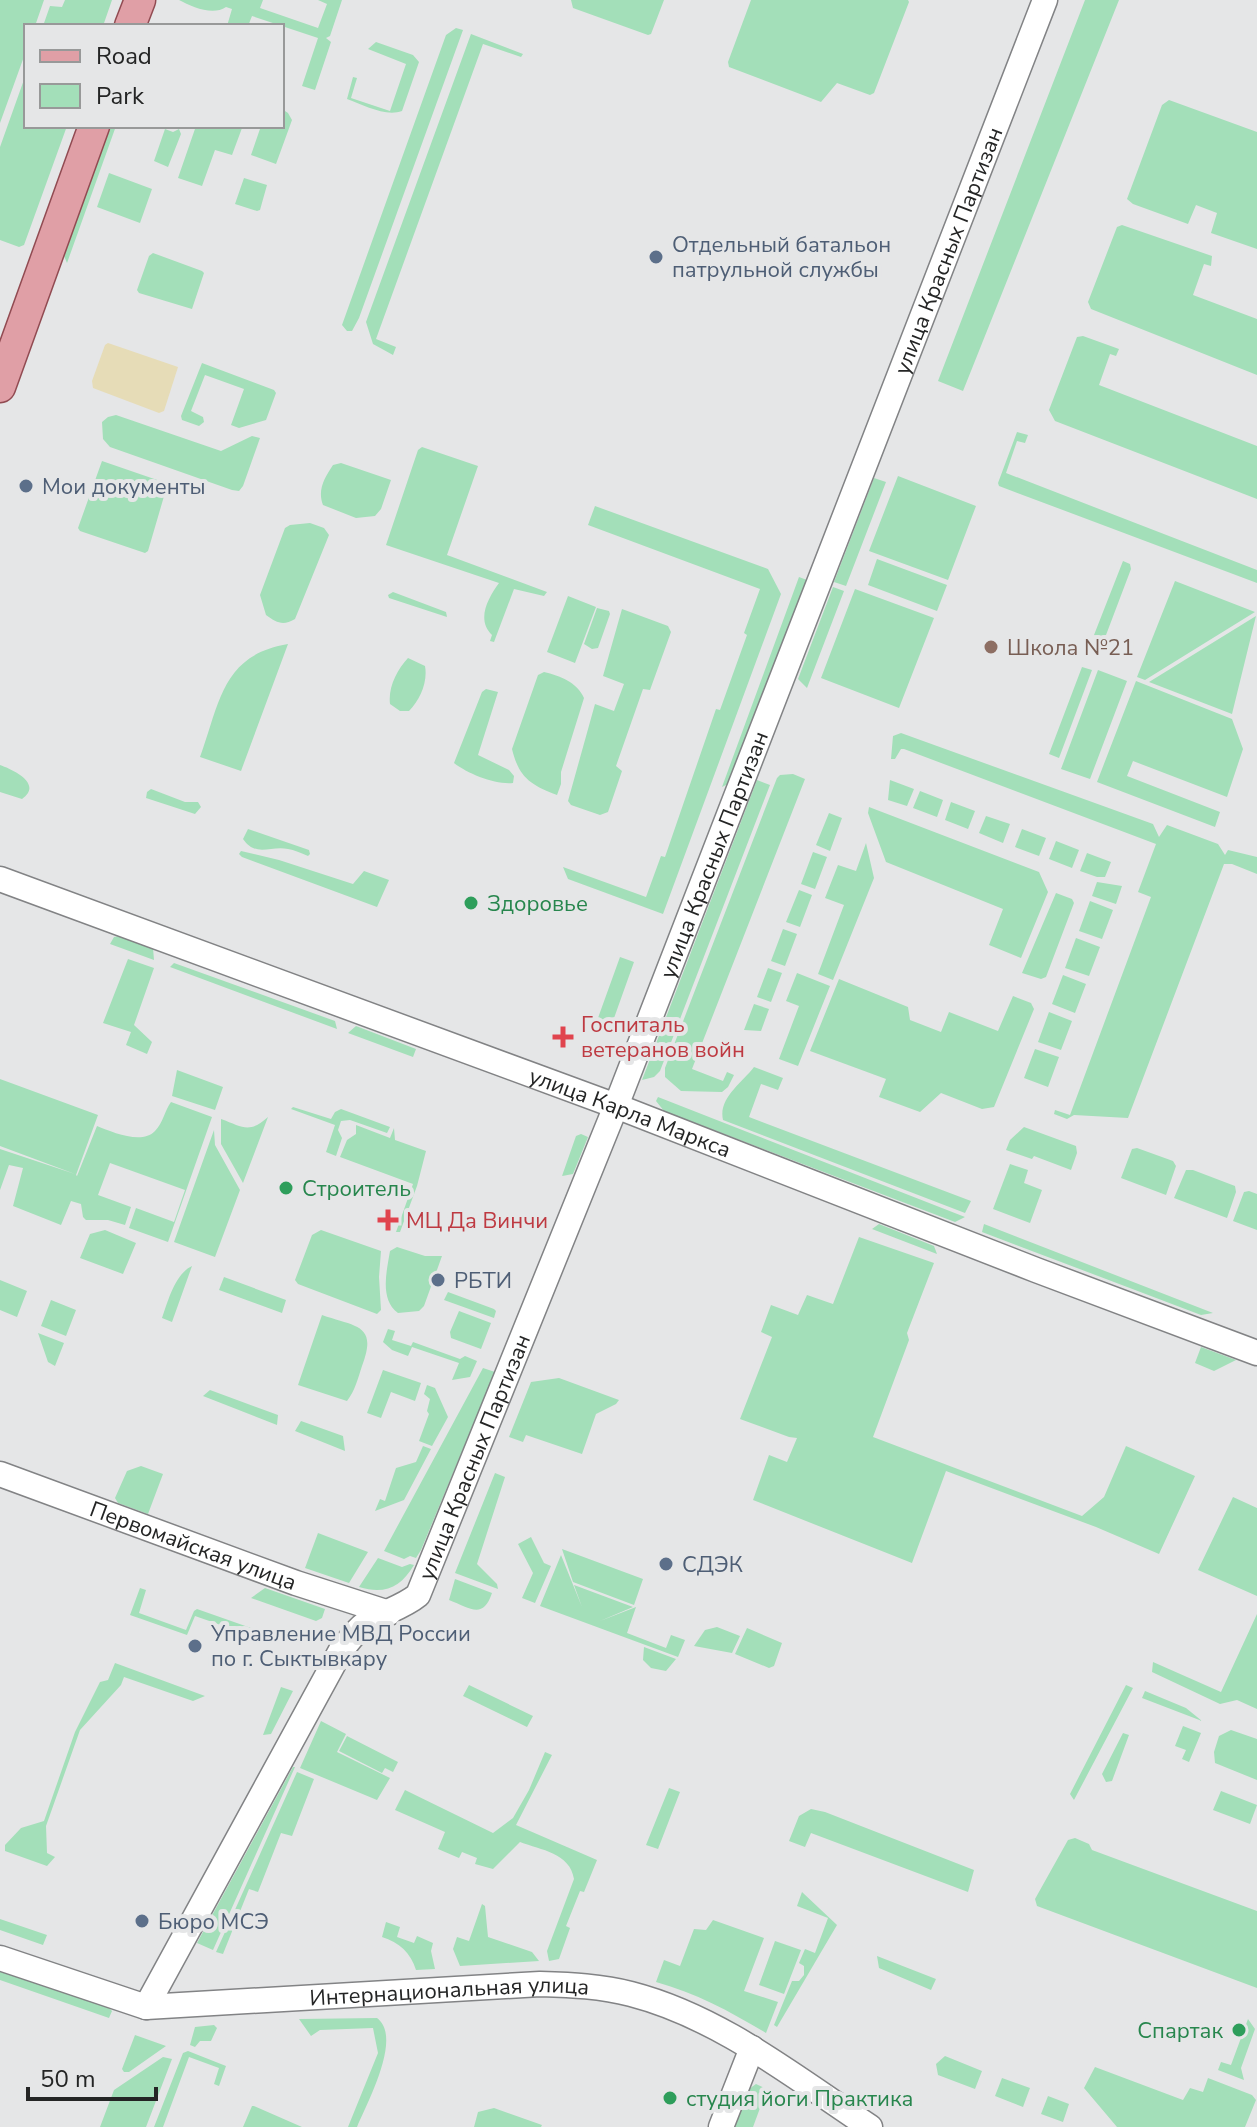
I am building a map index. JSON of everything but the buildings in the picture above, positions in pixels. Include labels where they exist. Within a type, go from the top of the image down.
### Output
[{"type":"main road","points":[[131,24],[140,0]]},
{"type":"main road","points":[[0,387],[93,128]]},
{"type":"street","name":"улица Красных Партизан","points":[[146,2007],[340,1652],[367,1623],[406,1605],[418,1595],[616,1106],[1045,0]]},
{"type":"street","name":"улица Карла Маркса","points":[[0,879],[616,1106],[1257,1353]]},
{"type":"street","name":"Первомайская улица","points":[[0,1474],[308,1587],[389,1613]]},
{"type":"street","name":"Интернациональная улица","points":[[0,1958],[146,2007],[540,1984],[588,1985],[670,2005],[704,2020],[752,2048],[870,2127]]},
{"type":"street","points":[[721,2127],[752,2048]]},
{"type":"green space","points":[[0,0],[44,0],[36,24],[24,24],[24,57],[0,123]]},
{"type":"green space","points":[[65,0],[112,0],[104,24],[44,24],[50,6],[62,7]]},
{"type":"green space","points":[[179,0],[263,0],[260,8],[318,28],[327,4],[318,0],[342,0],[330,36],[326,38],[331,42],[315,90],[302,86],[318,38],[284,27],[284,24],[252,16],[249,24],[228,24],[232,9],[226,7],[215,11],[196,8]]},
{"type":"green space","points":[[571,0],[664,0],[648,35],[573,8]]},
{"type":"green space","points":[[751,0],[909,2],[874,93],[870,95],[837,83],[821,102],[729,67],[728,62]]},
{"type":"green space","points":[[1085,0],[1119,0],[963,391],[938,381]]},
{"type":"green space","points":[[456,28],[463,30],[359,318],[352,331],[347,331],[342,325],[446,35]]},
{"type":"green space","points":[[471,34],[523,54],[521,57],[483,44],[376,339],[396,347],[393,355],[373,344],[366,322]]},
{"type":"green space","points":[[376,42],[413,55],[419,62],[402,111],[395,112],[382,111],[347,99],[353,77],[357,78],[351,98],[390,111],[406,64],[368,49]]},
{"type":"green space","points":[[24,80],[24,128],[66,128],[24,245],[19,247],[0,240],[0,147]]},
{"type":"green space","points":[[1169,100],[1257,132],[1257,249],[1211,233],[1217,213],[1196,205],[1188,224],[1127,199],[1162,105]]},
{"type":"green space","points":[[284,110],[288,113],[292,120],[276,164],[251,155],[260,128],[284,128]]},
{"type":"green space","points":[[109,128],[115,128],[67,263],[64,256]]},
{"type":"green space","points":[[195,128],[242,128],[232,155],[215,150],[202,186],[178,178]]},
{"type":"green space","points":[[165,129],[173,132],[179,129],[181,134],[168,167],[154,161]]},
{"type":"green space","points":[[109,173],[152,189],[140,223],[97,207]]},
{"type":"green space","points":[[244,178],[267,185],[260,210],[235,204]]},
{"type":"green space","points":[[1122,225],[1212,256],[1211,266],[1204,264],[1193,295],[1257,319],[1257,375],[1091,309],[1088,302],[1117,227]]},
{"type":"green space","points":[[153,253],[204,273],[192,309],[139,293],[137,290],[149,256]]},
{"type":"green space","points":[[1083,336],[1119,349],[1116,356],[1110,354],[1099,385],[1257,446],[1257,499],[1055,421],[1049,410],[1077,337]]},
{"type":"green space","points":[[202,363],[274,390],[276,393],[266,420],[239,428],[231,425],[244,389],[205,375],[191,411],[203,417],[204,422],[199,426],[182,420]]},
{"type":"green space","points":[[116,415],[221,451],[252,436],[260,438],[243,486],[239,491],[232,490],[110,447],[103,439],[102,422]]},
{"type":"green space","points":[[1017,432],[1028,435],[1025,443],[1017,441],[1006,473],[1257,570],[1257,583],[999,486]]},
{"type":"green space","points":[[422,447],[478,466],[447,555],[547,592],[544,596],[514,589],[494,642],[490,641],[492,635],[484,616],[499,583],[386,545],[418,450]]},
{"type":"green space","points":[[102,461],[167,486],[145,553],[78,528]]},
{"type":"green space","points":[[341,463],[391,480],[381,509],[375,516],[356,518],[323,505],[321,489],[325,479],[333,465]]},
{"type":"green space","points":[[898,476],[976,506],[948,580],[869,551]]},
{"type":"green space","points":[[874,478],[886,482],[846,586],[834,582]]},
{"type":"green space","points":[[595,506],[768,569],[781,594],[663,914],[568,879],[563,867],[646,897],[661,856],[665,857],[716,709],[720,710],[760,589],[588,525]]},
{"type":"green space","points":[[310,523],[324,528],[329,535],[295,619],[277,622],[266,615],[260,595],[285,528]]},
{"type":"green space","points":[[877,559],[947,585],[937,611],[868,585]]},
{"type":"green space","points":[[1123,561],[1130,564],[1131,569],[1106,635],[1094,635]]},
{"type":"green space","points":[[799,577],[807,580],[730,783],[722,787]]},
{"type":"green space","points":[[1175,581],[1255,612],[1145,680],[1137,677]]},
{"type":"green space","points":[[833,587],[844,591],[807,688],[798,679]]},
{"type":"green space","points":[[855,589],[934,618],[899,708],[821,678]]},
{"type":"green space","points":[[393,592],[446,612],[447,617],[389,598],[388,595]]},
{"type":"green space","points":[[568,596],[596,607],[575,663],[547,652]]},
{"type":"green space","points":[[597,608],[610,614],[598,648],[592,649],[584,644]]},
{"type":"green space","points":[[622,609],[668,626],[671,632],[650,690],[643,689],[616,766],[622,771],[608,812],[600,815],[571,805],[568,801],[595,704],[614,711],[624,684],[603,676]]},
{"type":"green space","points":[[1256,616],[1232,714],[1149,682]]},
{"type":"green space","points":[[288,644],[241,771],[200,757],[219,700],[236,670],[266,650]]},
{"type":"green space","points":[[408,658],[425,666],[425,678],[413,707],[409,711],[400,711],[390,704],[390,691],[397,673]]},
{"type":"green space","points":[[1082,667],[1092,670],[1059,758],[1049,754]]},
{"type":"green space","points":[[1098,670],[1127,681],[1090,779],[1061,769]]},
{"type":"green space","points":[[544,672],[572,684],[584,698],[557,795],[540,788],[522,774],[512,749],[538,675]]},
{"type":"green space","points":[[1136,681],[1232,719],[1243,749],[1227,797],[1133,761],[1127,776],[1220,812],[1215,827],[1097,782]]},
{"type":"green space","points":[[486,689],[498,692],[478,755],[509,770],[514,776],[513,783],[482,778],[454,763],[482,692]]},
{"type":"green space","points":[[901,733],[1153,824],[1159,837],[1167,825],[1218,844],[1225,855],[1228,850],[1257,857],[1257,874],[1224,864],[1128,1118],[1074,1115],[1067,1119],[1054,1114],[1055,1110],[1070,1115],[1151,897],[1138,892],[1156,844],[904,749],[895,759],[891,759],[893,736]]},
{"type":"green space","points":[[0,765],[19,774],[28,783],[28,793],[22,799],[0,792]]},
{"type":"green space","points":[[793,774],[805,779],[692,1069],[723,1081],[727,1072],[734,1075],[722,1092],[681,1091],[665,1077],[665,1068],[777,778]]},
{"type":"green space","points":[[757,780],[770,785],[660,1071],[654,1077],[642,1080]]},
{"type":"green space","points":[[890,780],[914,789],[907,806],[888,800]]},
{"type":"green space","points":[[151,789],[185,802],[198,802],[201,807],[195,814],[146,798]]},
{"type":"green space","points":[[920,791],[943,800],[937,817],[913,808]]},
{"type":"green space","points":[[951,802],[975,811],[968,829],[945,820]]},
{"type":"green space","points":[[869,807],[1039,872],[1048,892],[1021,958],[989,945],[1003,909],[886,862],[868,813]]},
{"type":"green space","points":[[829,813],[842,818],[830,851],[816,845]]},
{"type":"green space","points":[[986,816],[1010,824],[1003,843],[979,833]]},
{"type":"green space","points":[[248,829],[309,850],[310,854],[282,848],[253,848],[243,839]]},
{"type":"green space","points":[[1022,829],[1046,838],[1039,856],[1015,847]]},
{"type":"green space","points":[[1056,841],[1079,850],[1072,868],[1049,859]]},
{"type":"green space","points":[[866,843],[874,878],[833,980],[818,974],[844,905],[825,898],[838,865],[856,871]]},
{"type":"green space","points":[[241,851],[353,884],[364,871],[389,880],[377,907],[242,857],[239,854]]},
{"type":"green space","points":[[813,852],[827,857],[815,889],[801,884]]},
{"type":"green space","points":[[1087,853],[1111,862],[1105,877],[1080,871]]},
{"type":"green space","points":[[1097,882],[1122,886],[1116,904],[1092,896]]},
{"type":"green space","points":[[799,890],[812,895],[800,927],[786,922]]},
{"type":"green space","points":[[1056,893],[1072,899],[1074,903],[1046,977],[1041,979],[1022,973]]},
{"type":"green space","points":[[1090,901],[1113,910],[1102,939],[1079,931]]},
{"type":"green space","points":[[783,929],[797,934],[785,966],[771,961]]},
{"type":"green space","points":[[114,937],[153,948],[154,960],[110,944]]},
{"type":"green space","points":[[1076,938],[1100,947],[1089,976],[1065,968]]},
{"type":"green space","points":[[620,957],[634,962],[608,1035],[594,1029]]},
{"type":"green space","points":[[128,959],[154,968],[134,1025],[152,1042],[147,1054],[126,1045],[131,1032],[103,1023]]},
{"type":"green space","points":[[174,963],[335,1021],[337,1029],[170,967]]},
{"type":"green space","points":[[768,968],[782,973],[771,1002],[757,997]]},
{"type":"green space","points":[[797,973],[830,986],[798,1066],[779,1059],[799,1006],[786,1001]]},
{"type":"green space","points":[[1063,975],[1086,984],[1075,1013],[1052,1004]]},
{"type":"green space","points":[[839,979],[908,1007],[910,1020],[941,1032],[949,1012],[998,1031],[1013,996],[1031,1003],[1034,1009],[994,1107],[982,1109],[941,1093],[920,1112],[879,1097],[886,1079],[810,1051]]},
{"type":"green space","points":[[754,1004],[769,1009],[761,1031],[744,1030]]},
{"type":"green space","points":[[1049,1012],[1072,1021],[1061,1050],[1038,1042]]},
{"type":"green space","points":[[356,1026],[416,1049],[413,1057],[348,1033]]},
{"type":"green space","points":[[1035,1049],[1059,1057],[1048,1087],[1024,1078]]},
{"type":"green space","points":[[754,1067],[783,1078],[778,1090],[761,1084],[749,1117],[971,1201],[965,1213],[723,1120],[722,1112],[727,1098]]},
{"type":"green space","points":[[177,1070],[223,1087],[215,1110],[172,1096]]},
{"type":"green space","points":[[0,1079],[98,1115],[77,1176],[97,1126],[127,1136],[143,1137],[158,1128],[171,1102],[212,1117],[168,1242],[129,1228],[136,1208],[174,1222],[185,1190],[110,1163],[98,1195],[131,1207],[125,1225],[108,1220],[86,1220],[81,1204],[71,1201],[61,1225],[13,1206],[23,1168],[9,1165],[0,1190],[0,1149],[75,1174],[0,1146]]},
{"type":"green space","points":[[658,1097],[965,1217],[955,1222],[664,1111],[656,1101]]},
{"type":"green space","points":[[293,1107],[331,1119],[341,1109],[390,1127],[387,1133],[350,1120],[341,1121],[338,1130],[342,1138],[336,1156],[326,1152],[335,1125],[291,1109]]},
{"type":"green space","points":[[268,1117],[243,1183],[221,1144],[221,1119],[251,1127]]},
{"type":"green space","points":[[356,1125],[390,1138],[394,1128],[395,1140],[426,1151],[400,1232],[396,1232],[413,1184],[340,1157],[347,1140],[356,1134]]},
{"type":"green space","points":[[1024,1127],[1076,1146],[1077,1153],[1071,1170],[1034,1156],[1032,1159],[1006,1150],[1010,1140]]},
{"type":"green space","points":[[214,1130],[215,1145],[240,1190],[215,1257],[174,1242]]},
{"type":"green space","points":[[581,1134],[588,1137],[573,1174],[562,1176],[576,1136]]},
{"type":"green space","points":[[1132,1149],[1173,1161],[1176,1166],[1166,1195],[1121,1178]]},
{"type":"green space","points":[[1010,1164],[1028,1170],[1024,1183],[1042,1190],[1030,1223],[993,1209]]},
{"type":"green space","points":[[1186,1170],[1235,1186],[1236,1192],[1227,1218],[1174,1198]]},
{"type":"green space","points":[[1244,1192],[1257,1194],[1257,1230],[1233,1221]]},
{"type":"green space","points":[[879,1224],[934,1246],[937,1254],[872,1229]]},
{"type":"green space","points":[[984,1224],[1213,1313],[1201,1315],[982,1232]]},
{"type":"green space","points":[[105,1230],[136,1243],[123,1274],[80,1258],[90,1234]]},
{"type":"green space","points":[[321,1230],[381,1251],[381,1310],[377,1314],[298,1284],[295,1280],[312,1235]]},
{"type":"green space","points":[[859,1237],[934,1263],[873,1437],[1082,1516],[1104,1497],[1126,1446],[1195,1476],[1159,1554],[946,1471],[912,1563],[753,1500],[769,1455],[787,1462],[797,1438],[740,1419],[772,1337],[761,1332],[771,1305],[798,1315],[807,1295],[833,1304]]},
{"type":"green space","points":[[397,1247],[425,1256],[442,1256],[424,1306],[419,1311],[398,1313],[388,1300],[387,1267],[390,1251]]},
{"type":"green space","points":[[192,1266],[172,1322],[162,1318],[177,1281]]},
{"type":"green space","points":[[224,1277],[286,1300],[282,1313],[219,1290]]},
{"type":"green space","points":[[0,1280],[27,1291],[17,1317],[0,1310]]},
{"type":"green space","points":[[448,1292],[494,1309],[494,1318],[444,1300]]},
{"type":"green space","points":[[51,1300],[76,1310],[66,1336],[41,1326]]},
{"type":"green space","points":[[459,1311],[491,1323],[481,1349],[451,1338],[450,1332]]},
{"type":"green space","points":[[322,1315],[354,1325],[365,1335],[366,1352],[347,1401],[298,1385]]},
{"type":"green space","points":[[388,1329],[395,1331],[392,1340],[411,1346],[413,1342],[460,1359],[465,1356],[477,1361],[470,1377],[452,1380],[459,1363],[412,1347],[408,1356],[392,1350],[383,1342]]},
{"type":"green space","points":[[38,1333],[64,1343],[55,1366],[48,1362]]},
{"type":"green space","points":[[1201,1347],[1236,1360],[1214,1371],[1195,1363]]},
{"type":"green space","points":[[483,1368],[495,1372],[421,1550],[416,1558],[410,1556],[404,1559],[384,1551]]},
{"type":"green space","points":[[383,1370],[421,1383],[415,1401],[391,1392],[381,1418],[367,1413]]},
{"type":"green space","points":[[559,1378],[619,1400],[596,1414],[582,1454],[526,1435],[523,1442],[509,1437],[531,1382]]},
{"type":"green space","points":[[427,1385],[435,1388],[448,1417],[432,1446],[419,1441],[429,1414],[430,1399],[424,1394]]},
{"type":"green space","points":[[210,1390],[278,1415],[277,1425],[203,1396]]},
{"type":"green space","points":[[301,1421],[343,1436],[345,1451],[295,1431]]},
{"type":"green space","points":[[423,1446],[431,1449],[404,1500],[375,1511],[380,1499],[385,1501],[396,1468],[416,1462]]},
{"type":"green space","points":[[141,1466],[163,1474],[148,1514],[118,1503],[115,1498],[127,1471]]},
{"type":"green space","points":[[495,1473],[505,1477],[477,1564],[497,1584],[498,1589],[455,1573]]},
{"type":"green space","points":[[1233,1497],[1257,1508],[1257,1596],[1198,1570]]},
{"type":"green space","points":[[318,1533],[368,1552],[349,1583],[305,1568]]},
{"type":"green space","points":[[531,1537],[544,1563],[551,1566],[535,1603],[522,1598],[533,1573],[518,1544]]},
{"type":"green space","points":[[562,1549],[643,1579],[634,1605],[573,1582]]},
{"type":"green space","points":[[561,1555],[582,1607],[574,1585],[633,1607],[600,1621],[636,1607],[627,1633],[666,1648],[671,1635],[685,1640],[678,1657],[540,1606]]},
{"type":"green space","points":[[378,1558],[402,1567],[414,1565],[404,1579],[391,1587],[377,1590],[359,1587]]},
{"type":"green space","points":[[455,1579],[492,1593],[484,1607],[475,1610],[449,1600]]},
{"type":"green space","points":[[140,1588],[146,1590],[139,1613],[186,1630],[197,1609],[257,1630],[255,1637],[195,1616],[187,1635],[130,1615]]},
{"type":"green space","points":[[265,1588],[325,1609],[322,1618],[316,1621],[251,1598]]},
{"type":"green space","points":[[1257,1614],[1257,1709],[1237,1700],[1220,1704],[1152,1672],[1153,1662],[1221,1692]]},
{"type":"green space","points":[[717,1627],[740,1636],[732,1653],[694,1646],[705,1630]]},
{"type":"green space","points":[[747,1628],[782,1643],[774,1666],[769,1668],[735,1654]]},
{"type":"green space","points":[[644,1647],[676,1659],[666,1671],[651,1668],[643,1660]]},
{"type":"green space","points":[[115,1663],[205,1696],[193,1701],[124,1677],[121,1685],[80,1730],[46,1826],[47,1853],[55,1857],[47,1866],[5,1851],[5,1845],[21,1828],[44,1821],[75,1732],[100,1682],[108,1680]]},
{"type":"green space","points":[[469,1685],[533,1716],[527,1727],[463,1696]]},
{"type":"green space","points":[[1126,1685],[1133,1688],[1074,1800],[1070,1794]]},
{"type":"green space","points":[[281,1687],[293,1691],[271,1734],[263,1735]]},
{"type":"green space","points":[[1145,1691],[1186,1708],[1202,1721],[1142,1698]]},
{"type":"green space","points":[[321,1721],[346,1734],[337,1752],[390,1778],[377,1800],[300,1768]]},
{"type":"green space","points":[[1183,1726],[1201,1733],[1189,1762],[1182,1759],[1186,1750],[1175,1746]]},
{"type":"green space","points":[[1231,1730],[1257,1739],[1257,1780],[1215,1763],[1214,1752],[1219,1736]]},
{"type":"green space","points":[[1123,1733],[1129,1735],[1112,1781],[1106,1782],[1102,1774]]},
{"type":"green space","points":[[347,1736],[398,1762],[393,1772],[385,1768],[382,1773],[339,1751]]},
{"type":"green space","points":[[545,1752],[552,1755],[516,1825],[597,1860],[566,1926],[570,1928],[559,1959],[549,1961],[547,1951],[574,1879],[567,1863],[553,1854],[520,1842],[493,1869],[475,1864],[477,1858],[462,1852],[459,1858],[438,1849],[445,1832],[395,1810],[405,1790],[493,1833],[513,1818]]},
{"type":"green space","points":[[293,1767],[213,1950],[197,1943]]},
{"type":"green space","points":[[297,1772],[314,1779],[292,1836],[281,1833],[258,1892],[249,1889],[223,1954],[216,1952]]},
{"type":"green space","points":[[669,1788],[680,1792],[658,1849],[646,1845]]},
{"type":"green space","points":[[1221,1791],[1257,1805],[1250,1824],[1213,1810]]},
{"type":"green space","points":[[811,1809],[974,1870],[968,1892],[811,1833],[805,1847],[789,1841],[799,1816]]},
{"type":"green space","points":[[1075,1838],[1089,1844],[1092,1850],[1257,1911],[1257,1988],[1037,1906],[1035,1899],[1068,1840]]},
{"type":"green space","points":[[802,1892],[837,1925],[777,2027],[774,2025],[792,1981],[799,1981],[804,1975],[804,1966],[799,1963],[805,1949],[815,1953],[828,1918],[797,1906]]},
{"type":"green space","points":[[482,1904],[485,1906],[488,1937],[532,1952],[539,1961],[460,1966],[453,1949],[457,1937],[469,1941]]},
{"type":"green space","points":[[0,1919],[47,1935],[43,1945],[0,1930]]},
{"type":"green space","points":[[713,1920],[764,1938],[744,1991],[778,2002],[766,2033],[713,2004],[656,1982],[664,1960],[680,1966],[694,1929],[706,1930]]},
{"type":"green space","points":[[386,1922],[400,1927],[397,1937],[414,1943],[417,1936],[433,1943],[431,1951],[435,1969],[416,1970],[404,1949],[382,1937]]},
{"type":"green space","points":[[775,1941],[801,1950],[784,1994],[759,1985]]},
{"type":"green space","points":[[877,1956],[936,1979],[931,1990],[879,1968]]},
{"type":"green space","points":[[0,1969],[112,2011],[109,2018],[0,1980]]},
{"type":"green space","points":[[377,2018],[384,2027],[385,2055],[357,2127],[348,2127],[378,2053],[373,2028],[320,2030],[311,2036],[299,2019]]},
{"type":"green space","points":[[1248,2019],[1255,2029],[1241,2068],[1244,2080],[1218,2070],[1221,2062],[1231,2065]]},
{"type":"green space","points":[[214,2025],[217,2028],[211,2041],[200,2041],[195,2047],[190,2045],[195,2027]]},
{"type":"green space","points":[[135,2035],[166,2046],[129,2072],[124,2072],[122,2069]]},
{"type":"green space","points":[[188,2051],[226,2066],[219,2086],[214,2084],[219,2068],[189,2057],[163,2127],[154,2127],[183,2053]]},
{"type":"green space","points":[[945,2056],[982,2071],[975,2089],[938,2075],[936,2064]]},
{"type":"green space","points":[[163,2057],[172,2059],[146,2127],[100,2127],[114,2090]]},
{"type":"green space","points":[[1095,2067],[1183,2100],[1190,2088],[1203,2092],[1208,2078],[1252,2095],[1256,2100],[1245,2127],[1117,2127],[1084,2088]]},
{"type":"green space","points":[[1002,2078],[1030,2088],[1023,2107],[995,2096]]},
{"type":"green space","points":[[756,2084],[767,2089],[753,2127],[734,2127],[749,2089]]},
{"type":"green space","points":[[1048,2096],[1069,2104],[1063,2122],[1041,2114]]},
{"type":"green space","points":[[254,2106],[302,2127],[243,2127]]},
{"type":"green space","points":[[494,2108],[542,2125],[474,2127],[478,2112]]},
{"type":"sand","points":[[108,343],[178,367],[164,411],[159,413],[93,388],[92,381]]},
{"type":"place","name":"Отдельный батальон патрульной службы","points":[[656,257]]},
{"type":"place","name":"Мои документы","points":[[26,486]]},
{"type":"place","name":"Школа №21","points":[[991,647]]},
{"type":"place","name":"Здоровье","points":[[471,903]]},
{"type":"place","name":"Госпиталь ветеранов войн","points":[[563,1037]]},
{"type":"place","name":"Строитель","points":[[286,1188]]},
{"type":"place","name":"МЦ Да Винчи","points":[[388,1220]]},
{"type":"place","name":"РБТИ","points":[[438,1280]]},
{"type":"place","name":"СДЭК","points":[[666,1564]]},
{"type":"place","name":"Управление МВД России по г. Сыктывкару","points":[[195,1646]]},
{"type":"place","name":"Бюро МСЭ","points":[[142,1921]]},
{"type":"place","name":"Спартак","points":[[1239,2030]]},
{"type":"place","name":"студия йоги Практика","points":[[670,2098]]}]
